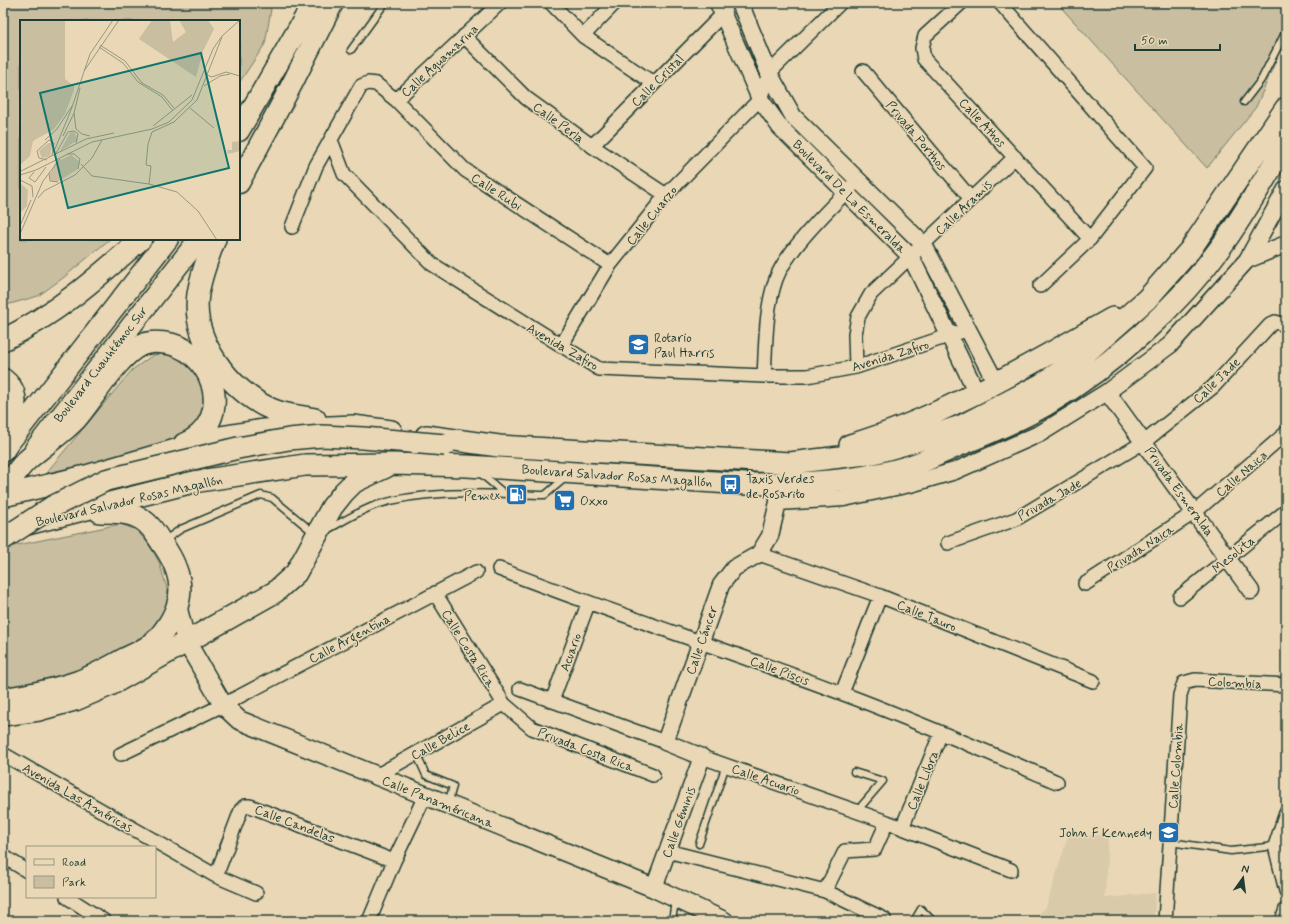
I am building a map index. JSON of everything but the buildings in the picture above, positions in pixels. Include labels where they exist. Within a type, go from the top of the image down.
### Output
[{"type":"highway","name":"Boulevard Salvador Rosas Magallón","points":[[3,496],[86,476],[220,437],[263,430],[353,426],[500,446],[790,463],[874,453],[913,442],[961,426],[1009,402],[1048,380],[1080,358],[1147,299],[1190,250],[1286,108]]},
{"type":"highway","name":"Boulevard Salvador Rosas Magallón","points":[[6,532],[55,518],[208,480],[305,465],[393,464],[582,472],[746,484],[778,493],[817,482],[864,476],[916,464],[1002,428],[1045,405],[1078,384],[1132,341],[1191,283],[1223,244],[1286,144]]},
{"type":"highway","points":[[3,340],[27,329],[67,302],[140,240]]},
{"type":"highway","points":[[215,240],[207,260],[198,295],[197,309],[205,341],[222,370],[243,391],[270,409],[353,426]]},
{"type":"highway","points":[[790,463],[876,438],[977,393],[1147,299]]},
{"type":"highway","points":[[24,463],[75,420],[121,362],[133,350],[142,344],[153,342],[177,346],[188,350],[198,358],[212,383],[215,395],[209,421],[202,432],[189,442],[162,454]]},
{"type":"highway","points":[[3,379],[10,386],[14,394],[15,402],[4,450]]},
{"type":"highway","points":[[6,532],[106,480],[238,448],[289,439],[322,436],[364,438],[443,450],[502,468]]},
{"type":"highway","points":[[3,552],[85,504],[124,488],[172,474],[259,456],[307,449],[362,448],[443,450],[500,446]]},
{"type":"highway","name":"Boulevard Cuauhtémoc Sur","points":[[3,491],[24,463]]},
{"type":"highway","points":[[3,716],[39,710],[75,700],[110,685],[186,641],[232,617],[284,585],[296,573],[332,507],[344,492],[354,482],[393,464]]},
{"type":"highway","points":[[3,699],[40,693],[78,682],[131,656],[159,638],[178,609],[181,591],[179,574],[172,557],[162,542],[151,527],[142,519],[126,514],[99,512],[55,518]]},
{"type":"main road","points":[[240,181],[291,86],[332,3]]},
{"type":"main road","points":[[240,129],[307,5]]},
{"type":"main road","name":"Boulevard Cuauhtémoc Sur","points":[[4,450],[167,240]]},
{"type":"main road","name":"Boulevard Cuauhtémoc Sur","points":[[24,463],[199,240]]},
{"type":"main road","name":"Calle Panaméricana","points":[[178,609],[186,641],[223,705],[235,717],[244,723],[654,888],[724,921]]},
{"type":"main road","points":[[159,638],[186,641]]},
{"type":"street","name":"Calle Aguamarina","points":[[396,100],[500,3]]},
{"type":"street","points":[[551,3],[582,36],[653,83]]},
{"type":"street","points":[[582,36],[615,3]]},
{"type":"street","name":"Boulevard De La Esmeralda","points":[[740,3],[769,73],[793,116],[859,179],[924,245],[996,383]]},
{"type":"street","points":[[760,99],[769,73],[840,3]]},
{"type":"street","name":"Calle Athos","points":[[961,3],[925,36],[922,48],[924,59],[1090,239]]},
{"type":"street","points":[[1000,3],[1145,168],[1090,239],[1040,286]]},
{"type":"street","name":"Boulevard De La Esmeralda","points":[[722,7],[760,99],[780,127],[911,257],[977,393]]},
{"type":"street","name":"Calle Cristal","points":[[592,146],[653,83],[722,7]]},
{"type":"street","name":"Calle Perla","points":[[464,36],[526,98],[592,146],[666,195]]},
{"type":"street","name":"Privada Porthos","points":[[863,71],[971,199]]},
{"type":"street","points":[[292,227],[316,166],[361,86],[368,83],[376,84],[396,100]]},
{"type":"street","name":"Calle Cuarzo","points":[[561,346],[610,266],[666,195],[760,99]]},
{"type":"street","name":"Calle Rubi","points":[[396,100],[465,170],[610,266]]},
{"type":"street","name":"Avenida Zafiro","points":[[331,140],[344,174],[432,264],[600,369],[764,376],[807,376],[856,367],[969,329]]},
{"type":"street","name":"Calle Aramis","points":[[856,367],[855,334],[858,316],[871,294],[1015,157]]},
{"type":"street","points":[[764,376],[768,310],[776,278],[793,250],[859,179]]},
{"type":"street","points":[[759,554],[770,536],[778,493],[844,498],[910,484],[954,471],[1041,434],[1108,392],[1170,345],[1247,260],[1286,189]]},
{"type":"street","points":[[1247,260],[1286,244]]},
{"type":"street","name":"Calle Jade","points":[[1144,442],[1213,387],[1270,325],[1275,322],[1286,325]]},
{"type":"street","name":"Privada Esmeralda","points":[[1108,392],[1252,591]]},
{"type":"street","name":"Calle Naica","points":[[1195,512],[1286,433]]},
{"type":"street","name":"Privada Jade","points":[[948,543],[1016,519],[1144,442]]},
{"type":"street","name":"Mesolita","points":[[1180,597],[1286,511]]},
{"type":"street","name":"Privada Naica","points":[[1085,584],[1195,512]]},
{"type":"street","name":"Calle Tauro","points":[[759,554],[880,596],[1093,681]]},
{"type":"street","name":"Calle Cáncer","points":[[665,742],[720,585],[734,568],[759,554]]},
{"type":"street","name":"Calle Piscis","points":[[499,569],[588,604],[842,693],[1057,782]]},
{"type":"street","name":"Calle Argentina","points":[[121,754],[223,705],[476,572]]},
{"type":"street","name":"Calle Costa Rica","points":[[435,593],[504,704]]},
{"type":"street","points":[[842,693],[880,596]]},
{"type":"street","name":"Acuario","points":[[552,701],[588,604]]},
{"type":"street","name":"Colombia","points":[[1184,684],[1195,680],[1286,684]]},
{"type":"street","name":"Calle Colombia","points":[[1165,921],[1169,842],[1180,695],[1184,684]]},
{"type":"street","name":"Calle Acuario","points":[[520,689],[702,757],[887,822],[1011,870]]},
{"type":"street","name":"Calle Belice","points":[[376,776],[504,704]]},
{"type":"street","name":"Privada Costa Rica","points":[[504,704],[532,728],[653,775]]},
{"type":"street","name":"Calle Libra","points":[[902,828],[941,733]]},
{"type":"street","name":"Avenida Las Américas","points":[[3,754],[216,876],[256,893]]},
{"type":"street","name":"Calle Géminis","points":[[654,888],[702,757]]},
{"type":"street","points":[[368,921],[394,861],[425,796]]},
{"type":"street","name":"Calle Candelas","points":[[216,876],[242,810],[245,806],[250,806],[394,861]]},
{"type":"street","points":[[1286,813],[1275,846],[1286,891]]},
{"type":"street","points":[[825,891],[845,851],[875,849],[887,822]]},
{"type":"street","points":[[667,851],[825,891],[884,919]]},
{"type":"street","points":[[3,856],[26,870]]},
{"type":"street","points":[[69,898],[104,921]]},
{"type":"street","points":[[1282,921],[1286,909]]},
{"type":"lane","points":[[351,50],[385,3]]},
{"type":"lane","points":[[1244,102],[1261,80],[1286,31]]},
{"type":"lane","points":[[467,466],[491,480],[506,494]]},
{"type":"lane","points":[[162,542],[181,529],[261,495],[272,498],[316,536],[374,506],[406,497],[428,494],[545,495],[560,481],[568,476],[582,472]]},
{"type":"lane","points":[[416,753],[426,775],[453,786],[448,805]]},
{"type":"lane","points":[[699,844],[726,765]]},
{"type":"lane","points":[[854,772],[884,781],[857,811]]},
{"type":"lane","points":[[1169,842],[1231,850],[1275,846]]},
{"type":"lane","points":[[672,921],[675,898]]},
{"type":"lane","points":[[914,921],[921,909],[933,921]]},
{"type":"shaded area","points":[[1108,835],[1105,898],[1155,893],[1154,921],[1032,921],[1046,907],[1068,836]]},
{"type":"green space","points":[[3,3],[267,3],[271,9],[265,44],[240,82],[240,20],[20,20],[20,240],[109,240],[63,278],[38,296],[3,306]]},
{"type":"green space","points":[[1057,3],[1286,3],[1286,37],[1256,107],[1207,168]]},
{"type":"green space","points":[[170,353],[187,359],[210,397],[201,422],[161,449],[46,473],[132,370],[153,355]]},
{"type":"green space","points":[[121,524],[136,530],[149,544],[159,562],[167,588],[168,609],[158,629],[92,670],[3,693],[3,548]]},
{"type":"place","name":"Rotario Paul Harris","points":[[639,344]]},
{"type":"place","name":"Taxis Verdes de Rosarito","points":[[730,485]]},
{"type":"place","name":"Pemex","points":[[516,495]]},
{"type":"place","name":"Oxxo","points":[[565,500]]},
{"type":"place","name":"John F Kennedy","points":[[1168,832]]}]
